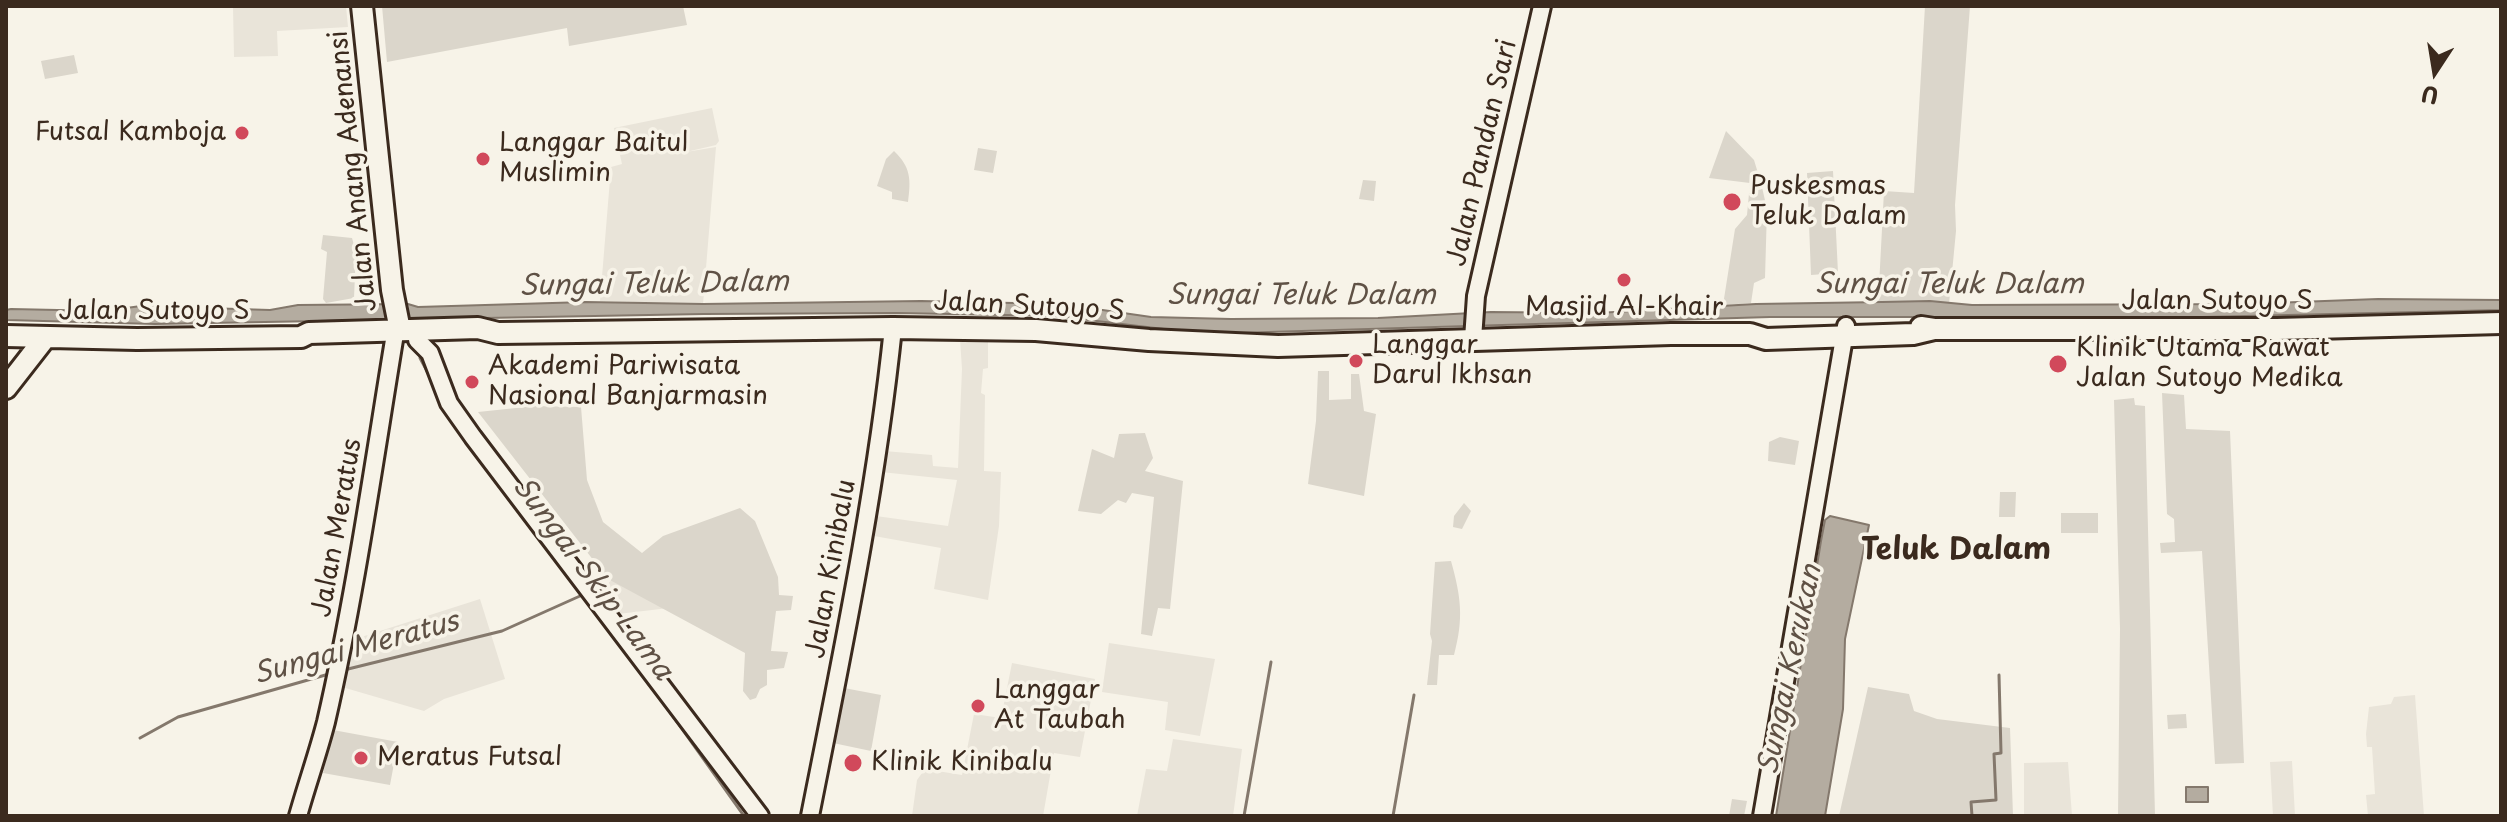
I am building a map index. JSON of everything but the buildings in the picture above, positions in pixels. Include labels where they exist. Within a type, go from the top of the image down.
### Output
[{"type":"highway","name":"Jalan Anang Adenansi","points":[[362,6],[393,295],[402,333]]},
{"type":"highway","name":"Jalan Sutoyo S","points":[[6,336],[137,339],[301,337],[309,341],[402,333],[479,339],[498,333],[893,328],[1057,330],[1149,340],[1278,346],[1472,334],[1750,334],[1766,339],[1845,331],[1913,334],[1934,329],[2277,329],[2501,323]]},
{"type":"highway","points":[[6,388],[45,338]]},
{"type":"street","name":"Jalan Pandan Sari","points":[[1472,334],[1473,311],[1542,6]]},
{"type":"street","name":"Jalan Kinibalu","points":[[810,816],[850,610],[883,412],[893,328]]},
{"type":"street","points":[[1762,816],[1845,331]]},
{"type":"street","name":"Jalan Meratus","points":[[298,816],[336,674],[402,333]]},
{"type":"street","points":[[402,333],[430,353],[449,403],[473,437],[760,816]]},
{"type":"shaded area","points":[[346,6],[348,27],[277,31],[278,56],[234,57],[233,7]]},
{"type":"shaded area","points":[[382,6],[683,6],[687,25],[569,46],[567,28],[387,62]]},
{"type":"shaded area","points":[[1925,6],[1970,6],[1949,304],[1878,305],[1884,191],[1914,193]]},
{"type":"shaded area","points":[[74,55],[78,73],[45,79],[41,61]]},
{"type":"shaded area","points":[[712,108],[719,141],[716,145],[686,152],[716,147],[703,304],[600,301],[611,167],[622,164],[614,128]]},
{"type":"shaded area","points":[[1726,131],[1754,160],[1767,209],[1765,278],[1754,283],[1751,303],[1723,305],[1735,229],[1747,215],[1750,183],[1709,178]]},
{"type":"shaded area","points":[[978,148],[997,151],[993,173],[974,170]]},
{"type":"shaded area","points":[[894,151],[908,174],[908,202],[892,199],[892,192],[877,186],[886,159]]},
{"type":"shaded area","points":[[1833,171],[1838,273],[1811,275],[1807,173]]},
{"type":"shaded area","points":[[1363,180],[1376,181],[1374,201],[1359,199]]},
{"type":"shaded area","points":[[323,235],[352,238],[356,252],[354,298],[326,303],[323,299],[327,252],[321,249]]},
{"type":"shaded area","points":[[2378,299],[2501,300],[2501,310],[2203,317],[1770,317],[1235,333],[1189,332],[1055,316],[897,313],[155,324],[6,320],[6,310],[11,309],[104,311],[141,306],[270,310],[298,305],[408,304],[418,307],[586,302],[921,301],[1061,304],[1151,317],[1231,319],[1378,318],[1491,312],[1597,313],[1756,304],[1930,301],[1972,305],[2245,304]]},
{"type":"shaded area","points":[[960,339],[988,340],[988,368],[983,369],[981,393],[985,395],[984,471],[1001,472],[999,526],[988,600],[934,589],[941,548],[874,536],[876,516],[948,526],[957,480],[881,472],[884,451],[932,455],[933,466],[958,468],[962,369]]},
{"type":"shaded area","points":[[1318,371],[1329,371],[1329,400],[1351,399],[1351,374],[1359,374],[1364,411],[1376,414],[1364,496],[1308,484],[1316,421]]},
{"type":"shaded area","points":[[2162,393],[2184,395],[2186,429],[2230,431],[2244,763],[2215,764],[2202,551],[2161,553],[2160,543],[2175,542],[2174,519],[2167,514]]},
{"type":"shaded area","points":[[2134,398],[2135,405],[2145,406],[2155,816],[2118,816],[2120,629],[2114,400]]},
{"type":"shaded area","points":[[535,406],[581,407],[587,480],[603,522],[642,553],[663,536],[740,508],[755,521],[778,577],[779,595],[793,596],[791,610],[776,611],[771,651],[788,652],[784,668],[767,670],[767,685],[760,689],[756,698],[750,700],[743,691],[745,653],[608,579],[478,412]]},
{"type":"shaded area","points":[[1145,433],[1153,458],[1145,471],[1183,481],[1170,609],[1158,608],[1152,636],[1141,634],[1154,497],[1132,493],[1126,503],[1118,500],[1101,514],[1078,511],[1092,449],[1114,458],[1119,434]]},
{"type":"shaded area","points":[[1780,437],[1799,441],[1795,465],[1768,461],[1769,442]]},
{"type":"shaded area","points":[[2000,492],[2016,492],[2015,517],[1999,517]]},
{"type":"shaded area","points":[[1464,503],[1471,511],[1462,529],[1453,527],[1454,516]]},
{"type":"shaded area","points":[[2061,513],[2098,513],[2098,533],[2061,533]]},
{"type":"shaded area","name":"Sungai Kerukan","points":[[1830,516],[1869,525],[1845,639],[1843,709],[1825,816],[1776,816],[1821,541],[1825,520]]},
{"type":"shaded area","points":[[1451,561],[1460,608],[1457,642],[1454,655],[1439,655],[1437,685],[1427,685],[1435,562]]},
{"type":"shaded area","points":[[616,576],[720,602],[618,614],[601,590]]},
{"type":"shaded area","points":[[480,599],[505,679],[444,699],[424,711],[342,687],[352,640]]},
{"type":"shaded area","points":[[1109,643],[1215,659],[1200,736],[1165,730],[1168,702],[1102,692]]},
{"type":"shaded area","points":[[1012,663],[1095,679],[1080,757],[1054,753],[1043,816],[912,816],[917,780],[925,769],[962,775],[974,714],[1001,718]]},
{"type":"shaded area","points":[[1868,687],[1909,694],[1914,711],[1937,719],[2010,728],[2013,816],[1839,816]]},
{"type":"shaded area","points":[[844,688],[881,695],[871,751],[833,743]]},
{"type":"shaded area","points":[[2415,695],[2424,816],[2368,816],[2366,795],[2375,794],[2372,747],[2367,747],[2366,734],[2369,707],[2391,704],[2394,697]]},
{"type":"shaded area","points":[[2186,714],[2187,728],[2168,729],[2167,715]]},
{"type":"shaded area","name":"Meratus Futsal","points":[[333,730],[398,742],[390,785],[323,773]]},
{"type":"shaded area","points":[[1173,739],[1242,749],[1233,816],[1137,816],[1146,769],[1167,771]]},
{"type":"shaded area","points":[[2292,761],[2295,816],[2273,816],[2270,762]]},
{"type":"shaded area","points":[[2068,762],[2072,816],[2024,816],[2024,763]]},
{"type":"shaded area","points":[[2186,787],[2208,787],[2208,802],[2186,802]]},
{"type":"shaded area","points":[[1732,799],[1747,801],[1744,816],[1729,816]]},
{"type":"waterway","name":"Sungai Skip Lama","points":[[420,358],[435,386]]},
{"type":"waterway","name":"Sungai Skip Lama","points":[[453,422],[481,461]]},
{"type":"waterway","name":"Sungai Skip Lama","points":[[490,473],[614,636]]},
{"type":"waterway","name":"Sungai Meratus","points":[[344,670],[502,631],[580,596]]},
{"type":"waterway","points":[[1244,816],[1271,662]]},
{"type":"waterway","name":"Sungai Meratus","points":[[140,738],[178,717],[329,674]]},
{"type":"waterway","points":[[1972,816],[1971,802],[1996,800],[1994,754],[2001,753],[1999,675]]},
{"type":"waterway","name":"Sungai Skip Lama","points":[[650,684],[744,816]]},
{"type":"waterway","points":[[1393,816],[1414,695]]},
{"type":"place","name":"Futsal Kamboja","points":[[242,133]]},
{"type":"place","name":"Langgar Baitul Muslimin","points":[[483,159]]},
{"type":"place","name":"Puskesmas Teluk Dalam","points":[[1732,202]]},
{"type":"place","name":"Masjid Al-Khair","points":[[1624,280]]},
{"type":"place","name":"Langgar Darul Ikhsan","points":[[1356,361]]},
{"type":"place","name":"Klinik Utama Rawat Jalan Sutoyo Medika","points":[[2058,364]]},
{"type":"place","name":"Akademi Pariwisata Nasional Banjarmasin","points":[[472,382]]},
{"type":"place","name":"Langgar At Taubah","points":[[978,706]]},
{"type":"place","name":"Meratus Futsal","points":[[361,758]]},
{"type":"place","name":"Klinik Kinibalu","points":[[853,763]]},
{"type":"district","name":"Teluk Dalam","points":[[1956,551]]},
{"type":"water label","name":"Sungai Teluk Dalam","points":[[654,285]]},
{"type":"water label","name":"Sungai Teluk Dalam","points":[[1949,285]]},
{"type":"water label","name":"Sungai Teluk Dalam","points":[[1301,296]]}]
